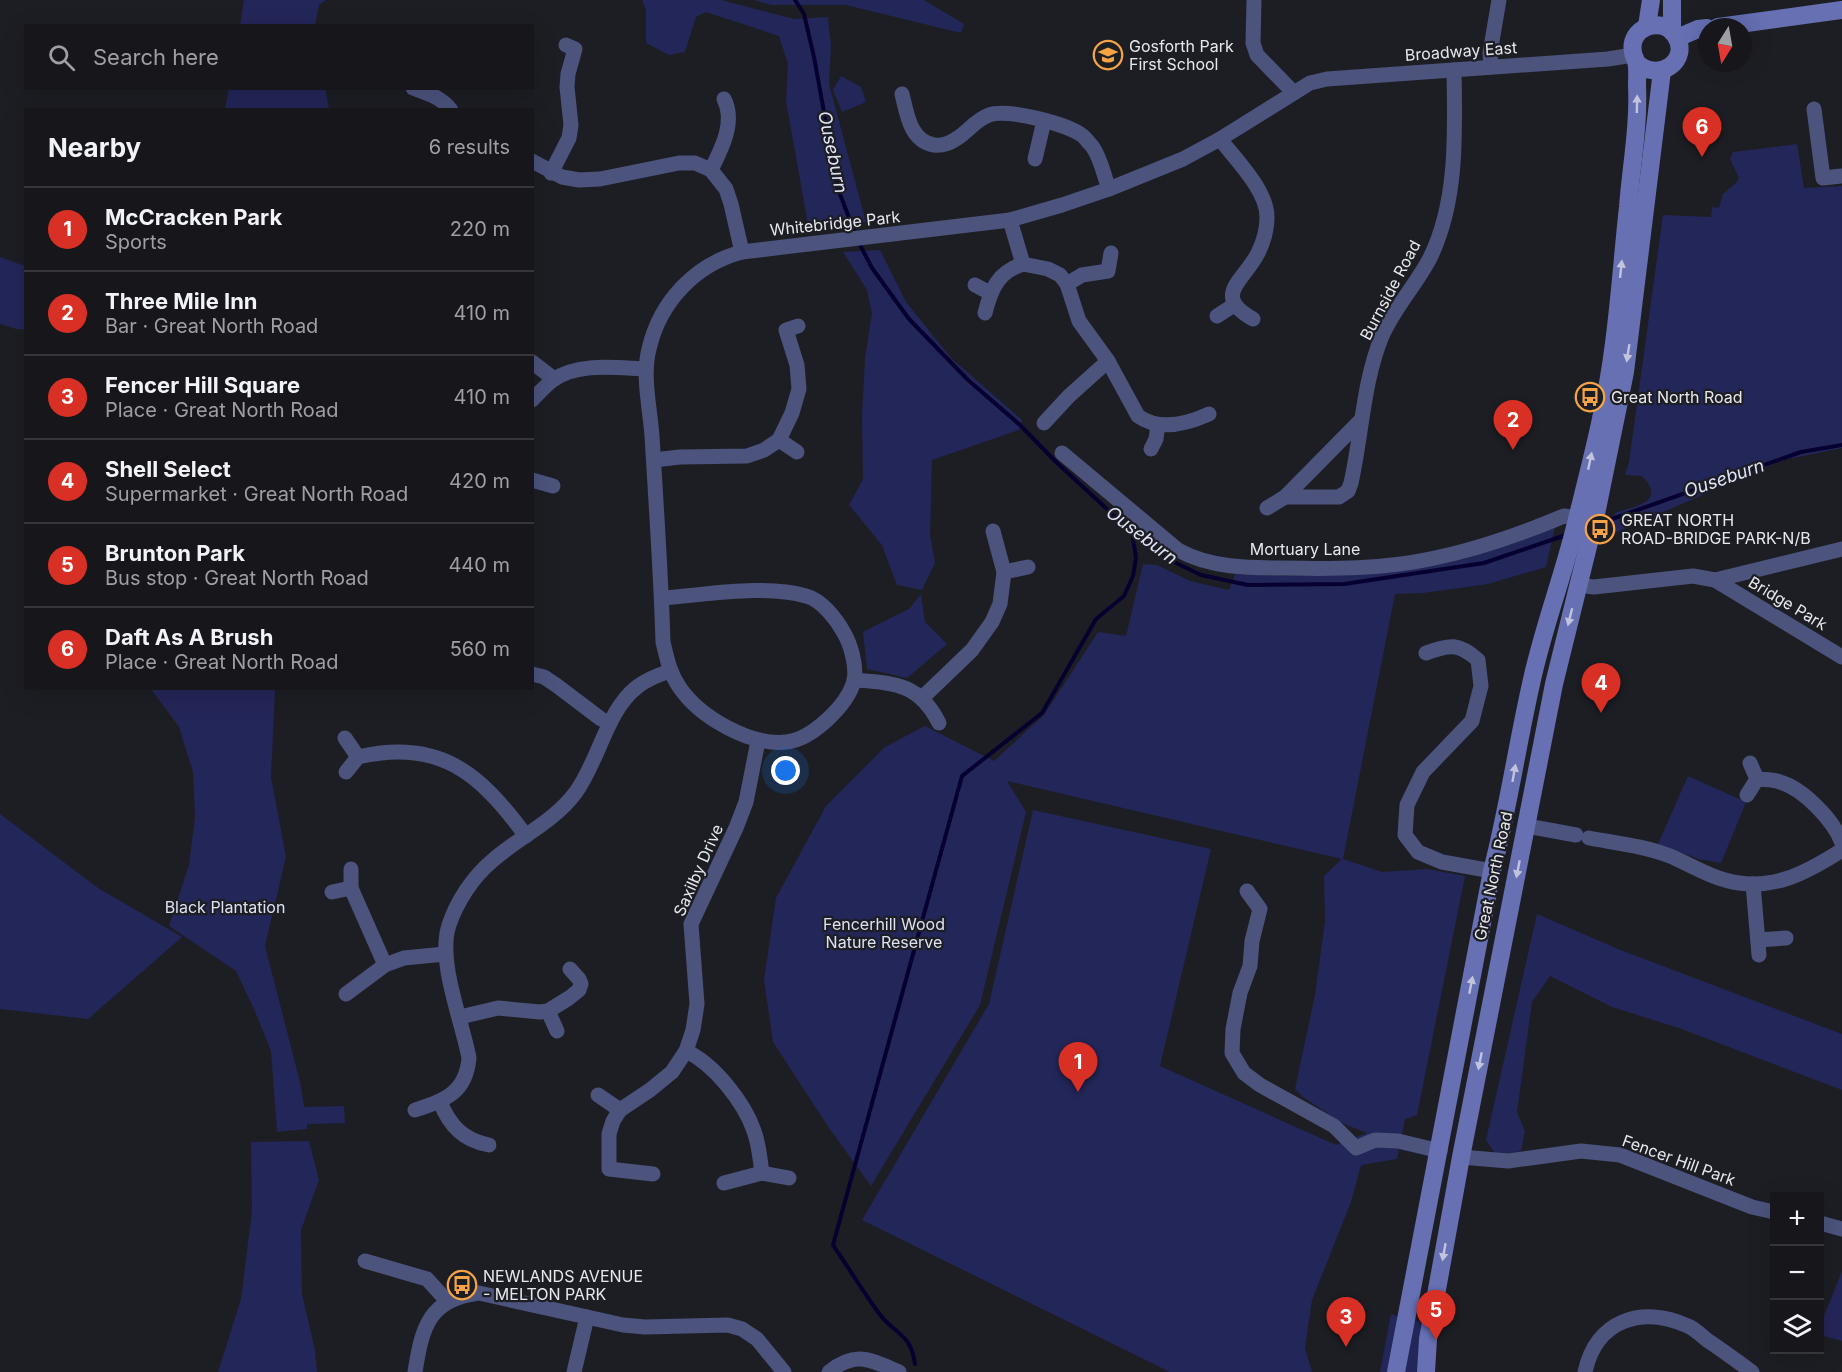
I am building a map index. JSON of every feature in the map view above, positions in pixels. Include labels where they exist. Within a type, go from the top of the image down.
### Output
[{"type":"main road","name":"Great North Road","points":[[1396,1372],[1492,871],[1507,810],[1531,683],[1577,518],[1605,394],[1614,344],[1638,106],[1633,42],[1636,35],[1647,26],[1651,0]]},
{"type":"main road","name":"Great North Road","points":[[1426,1372],[1428,1339],[1461,1156],[1554,684],[1590,540],[1616,422],[1631,333],[1662,71],[1675,61],[1679,46],[1674,35],[1672,0]]},
{"type":"main road","points":[[1752,21],[1836,7]]},
{"type":"main road","points":[[1647,26],[1660,25],[1674,35],[1698,29]]},
{"type":"main road","points":[[1635,59],[1648,70],[1662,71]]},
{"type":"street","points":[[1254,0],[1253,43],[1257,55],[1294,93]]},
{"type":"street","points":[[1491,67],[1490,53],[1499,0]]},
{"type":"street","points":[[551,172],[569,138],[571,125],[568,81],[575,47]]},
{"type":"street","name":"Broadway East","points":[[1294,93],[1310,83],[1327,79],[1635,59]]},
{"type":"street","name":"Burnside Road","points":[[1285,497],[1339,497],[1348,491],[1352,483],[1361,420],[1373,362],[1383,334],[1430,259],[1446,213],[1455,128],[1454,70]]},
{"type":"street","points":[[418,90],[435,96],[450,108]]},
{"type":"street","name":"Whitebridge Park","points":[[662,598],[646,369],[648,351],[654,329],[673,296],[703,268],[724,257],[742,252],[1010,220],[1109,189],[1183,159],[1294,93]]},
{"type":"street","points":[[902,94],[910,125],[925,143],[941,146],[956,140],[976,121],[992,113],[1009,113],[1062,126],[1082,135],[1094,149],[1109,189]]},
{"type":"street","points":[[711,170],[726,135],[729,108],[724,99]]},
{"type":"street","points":[[1814,109],[1823,178],[1842,176]]},
{"type":"street","points":[[1035,159],[1044,122]]},
{"type":"street","points":[[1220,139],[1258,189],[1265,202],[1267,217],[1265,235],[1258,254],[1234,286],[1232,297],[1234,305],[1253,319]]},
{"type":"street","points":[[534,162],[562,177],[579,180],[600,179],[679,163],[695,163],[711,170],[726,189],[742,252]]},
{"type":"street","points":[[1010,220],[1023,264]]},
{"type":"street","points":[[1067,284],[1082,275],[1113,274],[1111,253]]},
{"type":"street","points":[[985,313],[990,293],[1001,275],[1011,267],[1023,264],[1048,269],[1060,275],[1067,284],[1079,321],[1108,361],[1138,416],[1158,425],[1189,422],[1209,414]]},
{"type":"street","points":[[975,285],[990,293]]},
{"type":"street","points":[[1217,316],[1234,305]]},
{"type":"street","points":[[654,460],[680,457],[747,456],[764,450],[780,440],[792,413],[799,389],[787,328]]},
{"type":"street","points":[[1044,423],[1069,396],[1108,361]]},
{"type":"street","points":[[534,364],[554,379]]},
{"type":"street","points":[[534,398],[554,379],[579,370],[646,369]]},
{"type":"street","points":[[1267,508],[1285,497],[1361,420]]},
{"type":"street","points":[[1151,449],[1156,439],[1158,425]]},
{"type":"street","points":[[780,440],[797,452]]},
{"type":"street","name":"Mortuary Lane","points":[[1062,453],[1178,550],[1189,556],[1226,566],[1324,569],[1381,566],[1430,559],[1489,544],[1564,516],[1577,518]]},
{"type":"street","points":[[534,481],[553,486]]},
{"type":"street","points":[[922,698],[972,650],[992,622],[1000,604],[1004,572],[993,531]]},
{"type":"street","name":"Bridge Park","points":[[1715,580],[1842,549]]},
{"type":"street","points":[[1004,572],[1028,567]]},
{"type":"street","name":"Bridge Park","points":[[1577,585],[1594,587],[1693,576],[1715,580],[1842,657]]},
{"type":"street","points":[[778,590],[810,597],[836,618],[852,647],[854,680],[839,708],[817,729],[787,742],[758,741],[730,729],[701,710],[681,690],[669,670],[663,642],[662,598],[778,590]]},
{"type":"street","points":[[1426,653],[1444,646],[1465,649],[1478,660],[1481,686],[1472,721],[1424,772],[1407,805],[1405,834],[1418,852],[1442,862],[1492,871]]},
{"type":"street","points":[[415,1110],[440,1102],[462,1084],[468,1073],[470,1058],[445,954],[449,927],[458,904],[491,861],[558,812],[575,793],[591,770],[610,723],[624,699],[637,687],[669,670]]},
{"type":"street","points":[[534,675],[550,681],[601,719],[610,723]]},
{"type":"street","points":[[854,680],[889,683],[908,688],[932,709],[939,723]]},
{"type":"street","points":[[345,738],[358,757]]},
{"type":"street","name":"Saxilby Drive","points":[[686,1051],[693,1030],[697,1004],[691,942],[692,924],[746,802],[758,741]]},
{"type":"street","points":[[346,772],[358,757],[381,751],[414,752],[444,760],[463,770],[488,789],[526,836]]},
{"type":"street","points":[[1750,763],[1757,779]]},
{"type":"street","points":[[1747,795],[1757,779]]},
{"type":"street","points":[[1757,779],[1780,781],[1798,790],[1825,816],[1838,833],[1842,843]]},
{"type":"street","points":[[1527,826],[1637,847],[1669,856],[1727,880],[1753,885],[1778,881],[1809,871],[1842,850]]},
{"type":"street","points":[[351,869],[351,888],[385,965]]},
{"type":"street","points":[[1753,885],[1759,947],[1786,938]]},
{"type":"street","points":[[332,892],[351,888]]},
{"type":"street","points":[[1247,891],[1268,909],[1252,941],[1250,966],[1240,993],[1233,1029],[1232,1053],[1244,1073],[1260,1085],[1334,1126],[1356,1148],[1375,1140],[1398,1141],[1440,1151]]},
{"type":"street","points":[[346,994],[385,965],[404,958],[445,954]]},
{"type":"street","points":[[460,1017],[498,1008],[548,1011],[579,990],[581,984],[579,979],[570,969]]},
{"type":"street","points":[[548,1011],[557,1031]]},
{"type":"street","points":[[653,1174],[609,1169],[609,1134],[620,1110],[672,1072],[686,1051],[711,1067],[723,1080],[747,1116],[755,1131],[762,1173]]},
{"type":"street","points":[[598,1095],[620,1110]]},
{"type":"street","points":[[440,1102],[447,1118],[459,1132],[475,1142],[489,1145]]},
{"type":"street","name":"Fencer Hill Park","points":[[1461,1156],[1508,1161],[1581,1151],[1620,1155],[1752,1207],[1770,1211]]},
{"type":"street","points":[[724,1183],[762,1173],[789,1178]]},
{"type":"street","points":[[1824,1225],[1842,1229]]},
{"type":"street","points":[[365,1261],[427,1279],[447,1301]]},
{"type":"street","points":[[415,1372],[425,1330],[433,1314],[447,1301],[463,1295],[479,1293],[607,1322],[645,1327],[728,1325],[742,1329],[757,1339],[784,1372]]},
{"type":"street","points":[[574,1372],[587,1317]]},
{"type":"street","points":[[1585,1372],[1587,1360],[1598,1339],[1617,1324],[1636,1317],[1657,1317],[1689,1326],[1752,1372]]},
{"type":"street","points":[[829,1372],[848,1359],[861,1358],[899,1372]]},
{"type":"green space","points":[[244,0],[326,0],[319,5],[315,24],[240,24]]},
{"type":"green space","points":[[642,0],[721,0],[794,19],[828,17],[831,45],[829,84],[866,222],[809,230],[786,101],[788,64],[779,36],[706,12],[696,17],[685,52],[669,55],[646,43],[646,10]]},
{"type":"green space","points":[[754,0],[924,0],[964,24],[961,33],[846,5],[771,5]]},
{"type":"green space","points":[[841,76],[861,87],[866,102],[842,112],[833,90]]},
{"type":"green space","points":[[229,90],[325,90],[329,108],[225,108]]},
{"type":"green space","points":[[1797,144],[1804,188],[1842,186],[1842,448],[1783,460],[1608,536],[1615,513],[1646,502],[1651,492],[1642,476],[1625,475],[1629,462],[1663,215],[1711,217],[1712,207],[1719,208],[1723,194],[1739,178],[1730,159],[1733,152]]},
{"type":"green space","points":[[880,250],[906,302],[951,358],[1022,420],[1019,430],[932,460],[930,535],[935,563],[922,590],[897,585],[882,545],[849,505],[863,479],[862,417],[865,359],[872,313],[867,290],[843,252]]},
{"type":"green space","points":[[0,257],[24,266],[24,329],[0,324]]},
{"type":"green space","name":"Fencerhill Wood Nature Reserve","points":[[1555,527],[1546,567],[1488,584],[1423,593],[1395,594],[1343,859],[1382,872],[1427,869],[1465,876],[1417,1115],[1405,1119],[1397,1159],[1361,1165],[1351,1202],[1312,1300],[1305,1348],[1312,1372],[1170,1372],[862,1220],[989,1004],[1033,810],[1211,849],[1160,1066],[1336,1145],[1367,1133],[1344,1124],[1303,1097],[1295,1089],[1315,995],[1325,921],[1324,876],[1342,859],[1007,781],[1026,812],[980,1005],[871,1186],[827,1125],[773,1042],[764,980],[776,898],[826,806],[885,747],[925,726],[994,761],[1044,715],[1098,632],[1126,636],[1143,564],[1157,565],[1190,581],[1229,590],[1235,574],[1336,575],[1404,569],[1460,560]]},
{"type":"green space","points":[[921,594],[925,622],[947,644],[907,678],[867,669],[863,632],[909,609]]},
{"type":"green space","name":"Black Plantation","points":[[152,690],[275,690],[271,777],[286,857],[265,946],[301,1086],[304,1107],[344,1106],[345,1123],[307,1124],[307,1129],[277,1132],[271,1051],[236,971],[169,926],[189,865],[195,816],[193,772],[179,727]]},
{"type":"green space","points":[[1688,776],[1746,802],[1721,863],[1699,859],[1658,844]]},
{"type":"green space","points":[[0,814],[98,888],[182,937],[88,1019],[0,1009]]},
{"type":"green space","points":[[1537,914],[1618,949],[1842,1034],[1842,1090],[1679,1028],[1612,1007],[1550,976],[1532,1002],[1517,1112],[1525,1131],[1521,1151],[1496,1155],[1486,1140]]},
{"type":"green space","points":[[309,1141],[319,1180],[301,1230],[302,1294],[315,1350],[317,1372],[218,1372],[241,1299],[252,1211],[251,1142]]},
{"type":"green space","points":[[1842,1271],[1842,1341],[1824,1336],[1824,1316]]},
{"type":"green space","points":[[1391,1314],[1400,1317],[1389,1372],[1380,1372]]},
{"type":"green space","points":[[1413,1320],[1425,1322],[1418,1372],[1404,1372]]},
{"type":"waterway","name":"Ouseburn","points":[[795,0],[804,14],[814,57],[838,189],[856,236]]},
{"type":"waterway","name":"Ouseburn","points":[[859,243],[872,268],[909,319],[968,380],[1020,425],[1057,463],[1132,532],[1168,559],[1201,575],[1248,585],[1344,584],[1484,563],[1566,535]]},
{"type":"waterway","name":"Ouseburn","points":[[1598,524],[1801,452],[1842,445]]},
{"type":"waterway","points":[[915,1364],[910,1345],[878,1312],[833,1245],[962,776],[1042,713],[1096,619],[1124,596],[1133,576],[1136,558],[1132,532]]},
{"type":"place","name":"Gosforth Park First School","points":[[1108,55]]},
{"type":"place","name":"Daft As A Brush","points":[[1702,157]]},
{"type":"place","name":"Great North Road","points":[[1590,397]]},
{"type":"place","name":"Three Mile Inn","points":[[1513,450]]},
{"type":"place","name":"GREAT NORTH ROAD-BRIDGE PARK-N/B","points":[[1600,529]]},
{"type":"place","name":"Shell Select","points":[[1601,713]]},
{"type":"place","name":"McCracken Park","points":[[1078,1092]]},
{"type":"place","name":"NEWLANDS AVENUE - MELTON PARK","points":[[462,1285]]},
{"type":"place","name":"Brunton Park","points":[[1436,1340]]},
{"type":"place","name":"Fencer Hill Square","points":[[1346,1347]]}]
